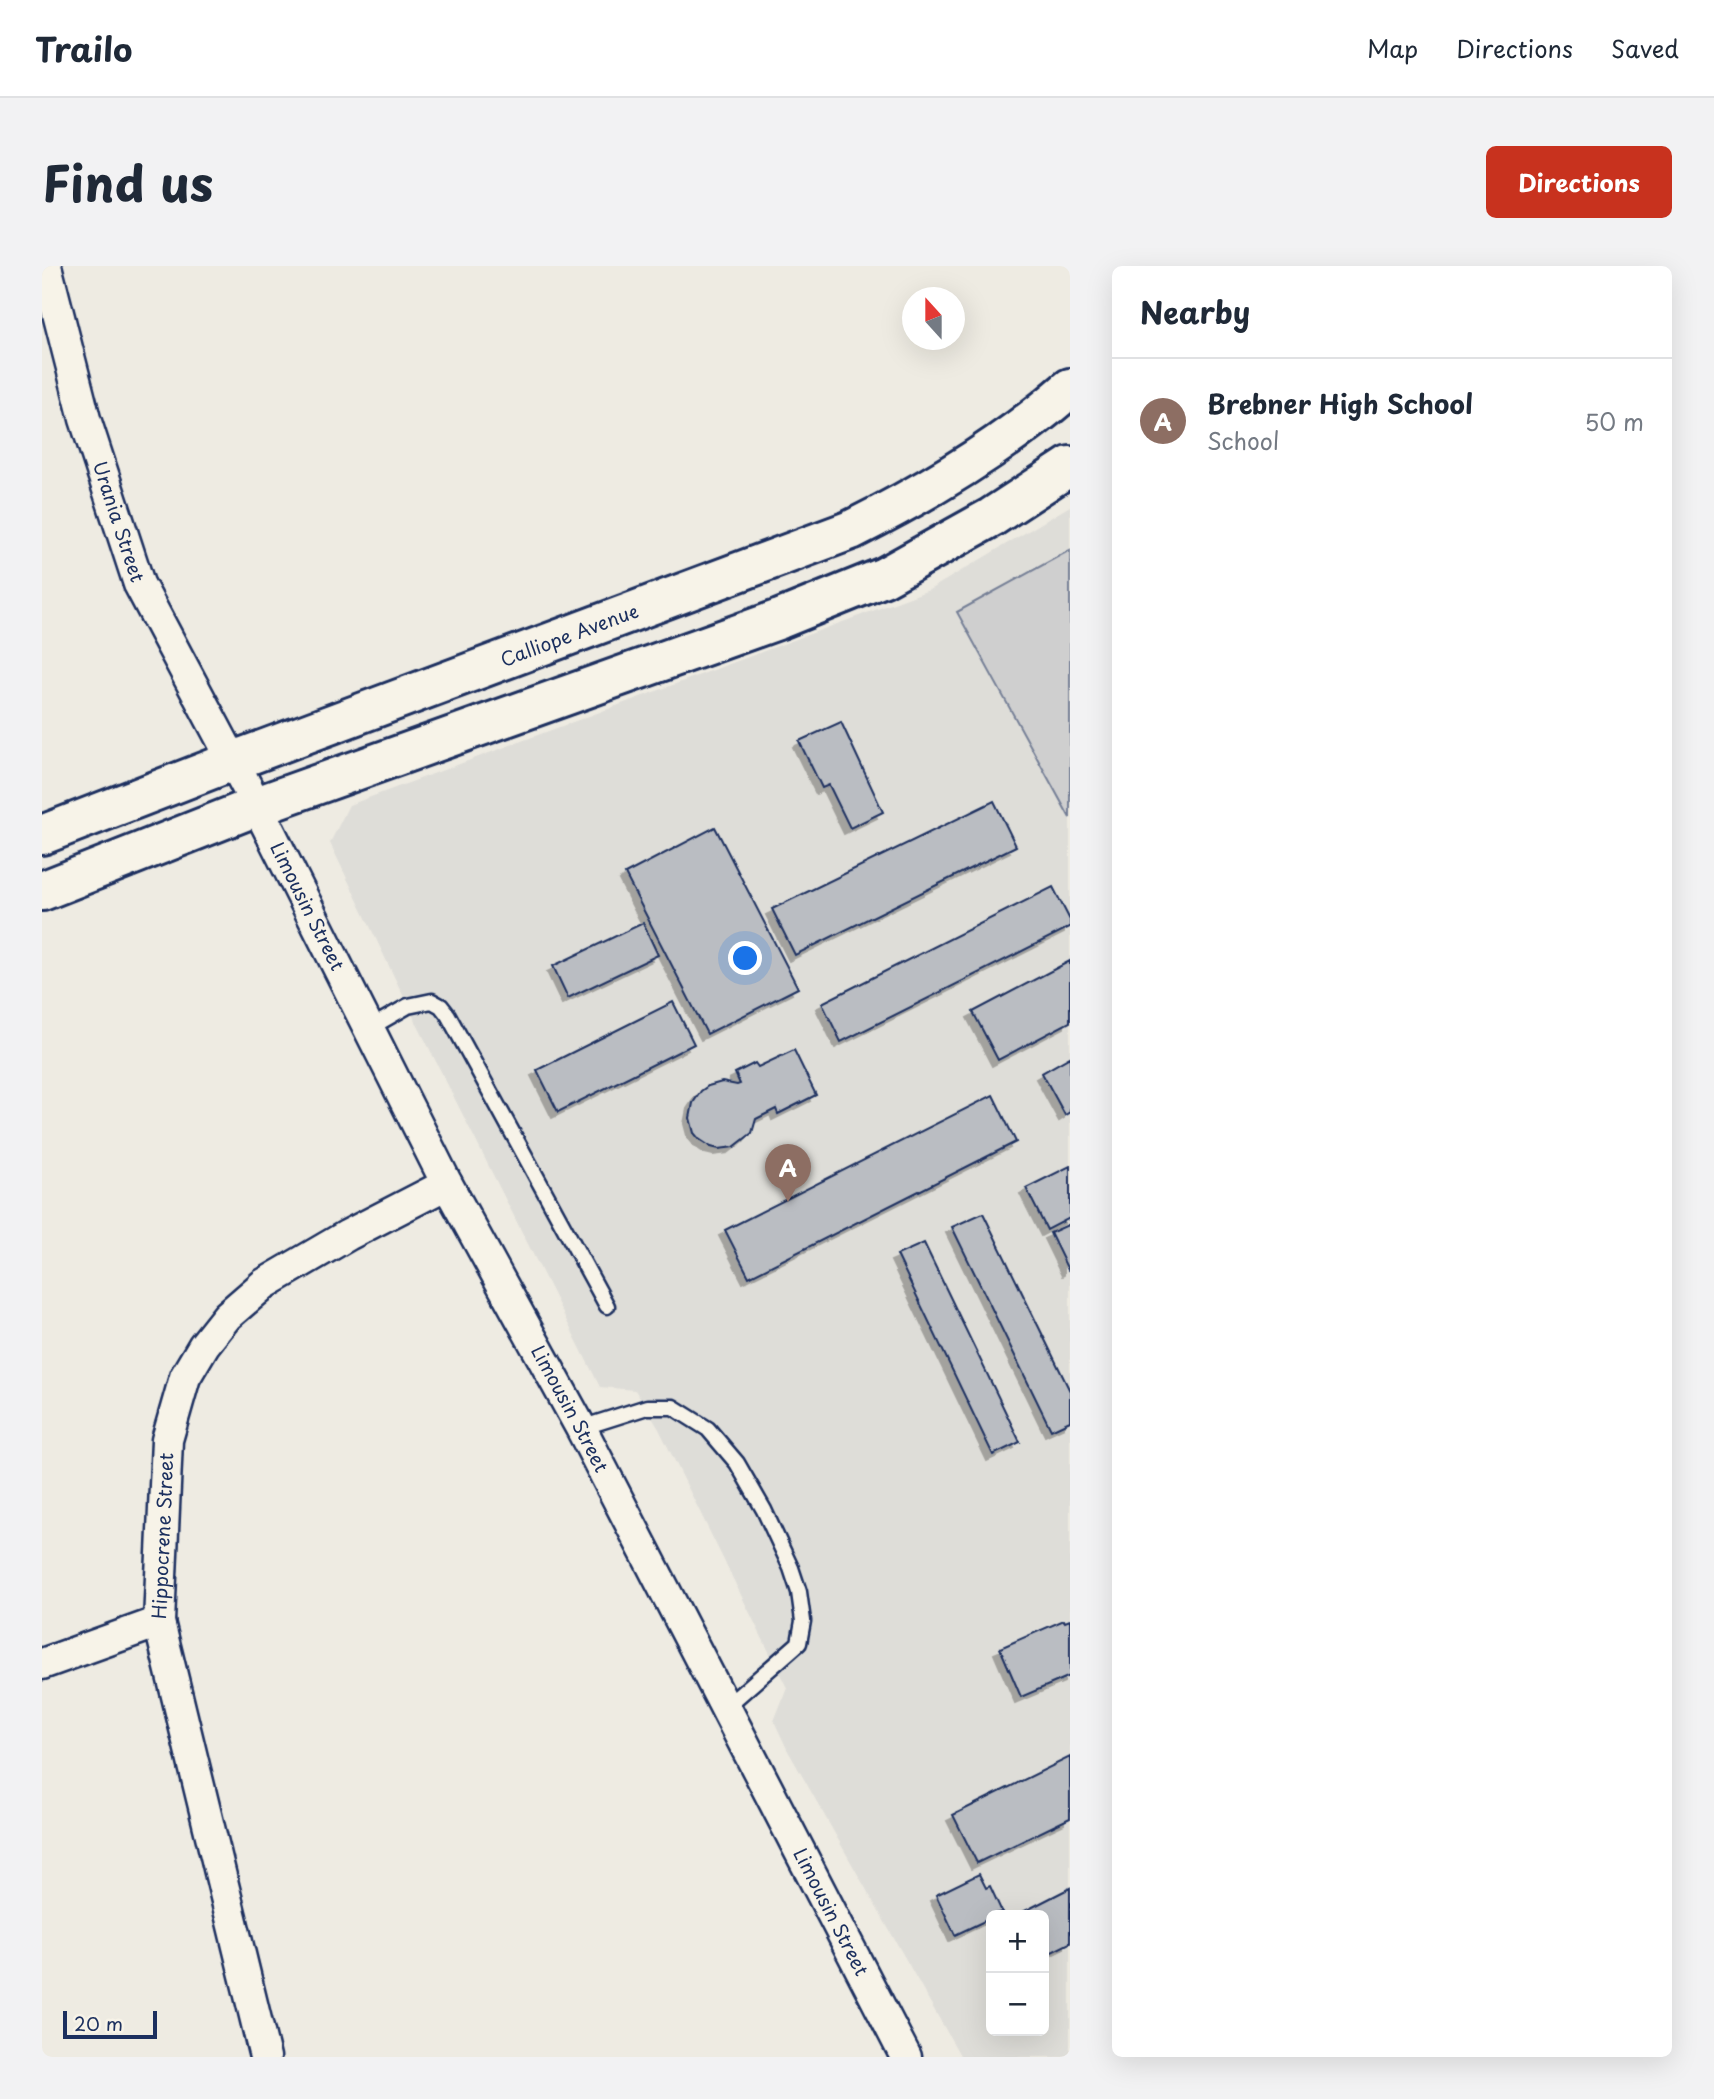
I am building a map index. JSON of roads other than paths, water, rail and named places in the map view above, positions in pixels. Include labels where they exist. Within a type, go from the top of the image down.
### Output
[{"type":"street","name":"Urania Street","points":[[46,266],[85,419],[139,584],[233,761]]},
{"type":"street","name":"Calliope Avenue","points":[[42,835],[851,530],[909,502],[985,454],[1070,388]]},
{"type":"street","points":[[42,891],[257,806],[767,624],[884,577],[992,517],[1070,466]]},
{"type":"street","name":"Limousin Street","points":[[233,761],[447,1184],[581,1428],[906,2057]]},
{"type":"street","name":"Hippocrene Street","points":[[265,2057],[159,1622],[167,1440],[185,1377],[204,1345],[227,1316],[264,1284],[348,1235],[447,1184]]},
{"type":"street","points":[[42,1664],[159,1622]]},
{"type":"lane","points":[[368,1029],[408,1006],[432,1001],[441,1006],[607,1306]]},
{"type":"lane","points":[[581,1428],[647,1407],[673,1407],[709,1429],[737,1463],[764,1510],[799,1592],[803,1621],[799,1643],[726,1707]]},
{"type":"place","name":"Brebner High School","points":[[788,1202]]}]
